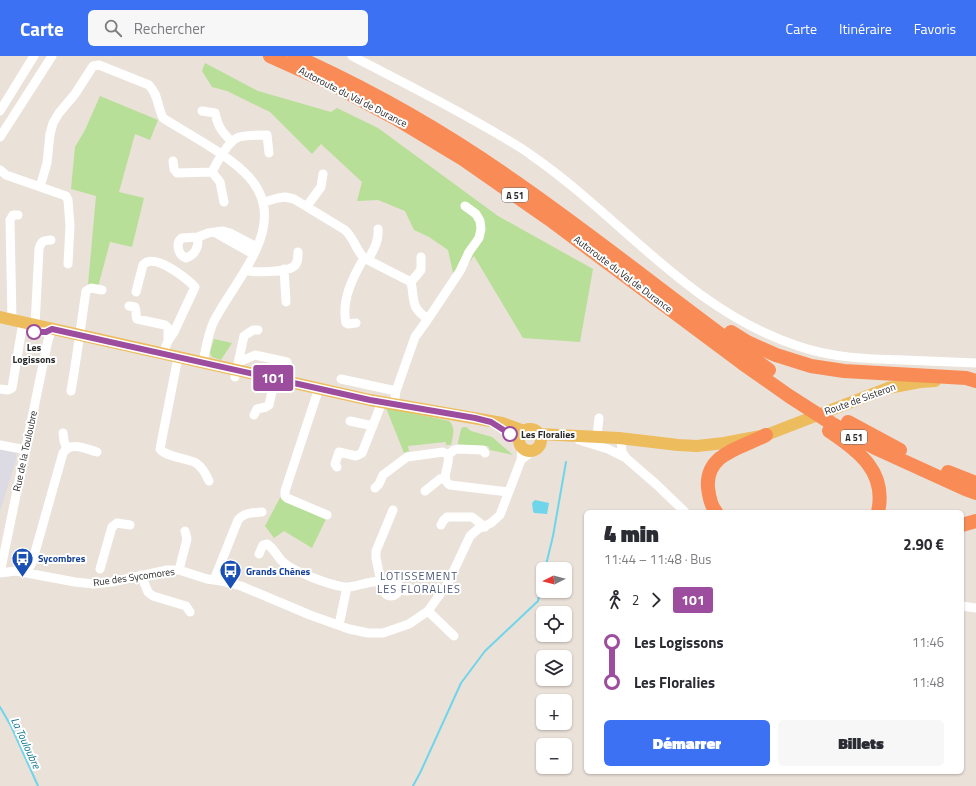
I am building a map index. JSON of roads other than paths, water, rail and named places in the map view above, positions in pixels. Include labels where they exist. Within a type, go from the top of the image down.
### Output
[{"type":"highway","name":"Autoroute du Val de Durance","points":[[270,56],[330,83],[388,114],[463,159],[549,219],[742,363],[831,423],[875,448],[976,493]]},
{"type":"highway","name":"Autoroute du Val de Durance","points":[[295,56],[369,92],[418,119],[516,182],[792,387],[841,418],[895,448],[976,483]]},
{"type":"highway","points":[[516,182],[556,206],[693,307],[724,328],[747,342],[776,355],[811,366],[844,371],[951,376],[976,381]]},
{"type":"highway","points":[[742,363],[768,388],[840,439],[864,460],[875,474],[880,487],[878,510]]},
{"type":"highway","points":[[715,510],[711,502],[708,486],[710,470],[713,465],[724,454],[766,435]]},
{"type":"highway","points":[[964,524],[976,521]]},
{"type":"main road","points":[[0,317],[388,403],[491,422],[524,443],[538,447],[540,438],[534,430],[530,429],[524,443]]},
{"type":"main road","name":"Route de Sisteron","points":[[556,435],[620,438],[696,446],[724,443],[766,435],[888,388],[920,382],[953,381],[976,384]]},
{"type":"main road","points":[[540,438],[556,435]]},
{"type":"street","points":[[0,111],[34,56]]},
{"type":"street","points":[[0,137],[3,127],[52,56]]},
{"type":"street","points":[[352,56],[436,99],[531,154],[573,186],[623,231],[699,294],[726,313],[752,328],[799,347],[845,357],[976,363]]},
{"type":"street","points":[[40,187],[47,163],[50,134],[53,123],[59,113],[75,94],[93,66],[99,65],[149,85],[153,90],[163,118],[221,155],[244,172],[257,187],[264,202],[264,232],[245,270],[214,322],[203,362]]},
{"type":"street","points":[[202,111],[215,113],[217,123],[224,134],[232,142]]},
{"type":"street","points":[[212,172],[221,155],[238,137],[267,136],[269,153]]},
{"type":"street","points":[[173,161],[174,169],[177,173],[212,172]]},
{"type":"street","points":[[212,172],[220,182],[224,202]]},
{"type":"street","points":[[2,174],[66,196],[68,200],[70,226],[68,264]]},
{"type":"street","points":[[307,206],[321,187],[323,174]]},
{"type":"street","points":[[264,202],[285,197],[294,199],[307,206],[345,230],[352,239],[359,253],[366,259],[411,282]]},
{"type":"street","points":[[337,467],[335,464],[340,452],[356,456],[362,453],[373,426],[396,391],[415,337],[460,271],[469,252],[479,238],[481,229],[480,221],[476,214],[465,206]]},
{"type":"street","points":[[0,389],[8,390],[12,388],[18,321],[10,220],[13,215],[18,215]]},
{"type":"street","points":[[356,324],[346,323],[344,311],[347,296],[351,282],[377,244],[378,229]]},
{"type":"street","points":[[198,237],[215,232],[255,251]]},
{"type":"street","points":[[35,325],[40,243],[51,240]]},
{"type":"street","points":[[245,270],[254,272],[294,267],[298,258],[298,252]]},
{"type":"street","points":[[421,257],[421,270],[411,282],[414,305],[418,313],[428,320]]},
{"type":"street","points":[[136,292],[143,265],[150,260],[166,266],[195,287],[163,353]]},
{"type":"street","points":[[284,269],[286,302]]},
{"type":"street","points":[[71,391],[86,291],[91,288],[102,290]]},
{"type":"street","points":[[129,306],[136,308],[136,319],[165,325],[168,328],[169,333],[168,341]]},
{"type":"street","name":"Rue de la Touloubre","points":[[0,573],[48,340],[52,329]]},
{"type":"street","points":[[237,370],[244,336],[253,330],[258,330]]},
{"type":"street","points":[[237,370],[255,355],[287,362]]},
{"type":"street","points":[[178,357],[160,449],[164,453],[195,463],[206,474],[209,481]]},
{"type":"street","points":[[254,415],[256,409],[269,405],[275,378]]},
{"type":"street","points":[[341,379],[396,391]]},
{"type":"street","points":[[319,388],[285,491],[285,496],[327,515]]},
{"type":"street","points":[[597,437],[599,418]]},
{"type":"street","points":[[350,421],[373,426]]},
{"type":"street","points":[[63,433],[67,448]]},
{"type":"street","points":[[556,435],[589,442],[627,458]]},
{"type":"street","points":[[620,438],[622,452],[627,458],[683,510]]},
{"type":"street","points":[[454,636],[428,611],[448,582],[470,536],[478,529],[491,523],[500,515],[521,460],[524,443]]},
{"type":"street","points":[[0,445],[26,450]]},
{"type":"street","points":[[31,574],[32,564],[63,452],[67,448],[74,446],[97,452]]},
{"type":"street","points":[[448,455],[454,450],[458,449],[483,450],[485,453]]},
{"type":"street","points":[[375,488],[379,484],[382,475],[407,456],[443,452],[448,455]]},
{"type":"street","points":[[448,455],[445,478],[447,484],[508,492]]},
{"type":"street","points":[[425,491],[440,479],[445,478]]},
{"type":"street","points":[[382,582],[376,558],[376,551],[393,510]]},
{"type":"street","points":[[214,580],[240,517],[246,514],[262,512]]},
{"type":"street","points":[[441,525],[447,518],[472,517],[484,527]]},
{"type":"street","points":[[98,583],[100,569],[112,527],[117,523],[130,525]]},
{"type":"street","points":[[179,570],[187,538],[185,531]]},
{"type":"street","points":[[258,554],[263,545],[267,544],[284,563],[302,574],[347,587],[394,580],[398,584],[398,590],[408,591],[411,589]]},
{"type":"street","points":[[2,563],[16,571]]},
{"type":"street","name":"Rue des Sycomores","points":[[16,571],[75,582],[98,583],[167,570],[179,570],[241,586],[349,630],[368,633],[383,633],[409,624],[428,611]]},
{"type":"street","points":[[0,573],[16,571]]},
{"type":"street","points":[[141,575],[148,592],[153,596],[186,606],[190,612]]},
{"type":"street","points":[[339,625],[347,587]]},
{"type":"street","points":[[964,606],[976,608]]},
{"type":"water","points":[[535,500],[549,503],[547,514],[534,513],[532,503]]},
{"type":"waterway","points":[[547,562],[553,536],[566,462]]},
{"type":"waterway","points":[[413,786],[461,683],[485,651],[538,601],[539,598]]},
{"type":"waterway","name":"La Touloubre","points":[[0,707],[11,726],[38,786]]},
{"type":"place","name":"Les Logissons","points":[[34,332]]},
{"type":"place","name":"Les Floralies","points":[[510,434]]},
{"type":"place","name":"Sycombres","points":[[23,578]]},
{"type":"place","name":"Grands Chênes","points":[[231,590]]},
{"type":"district","name":"LOTISSEMENT LES FLORALIES","points":[[419,582]]}]
